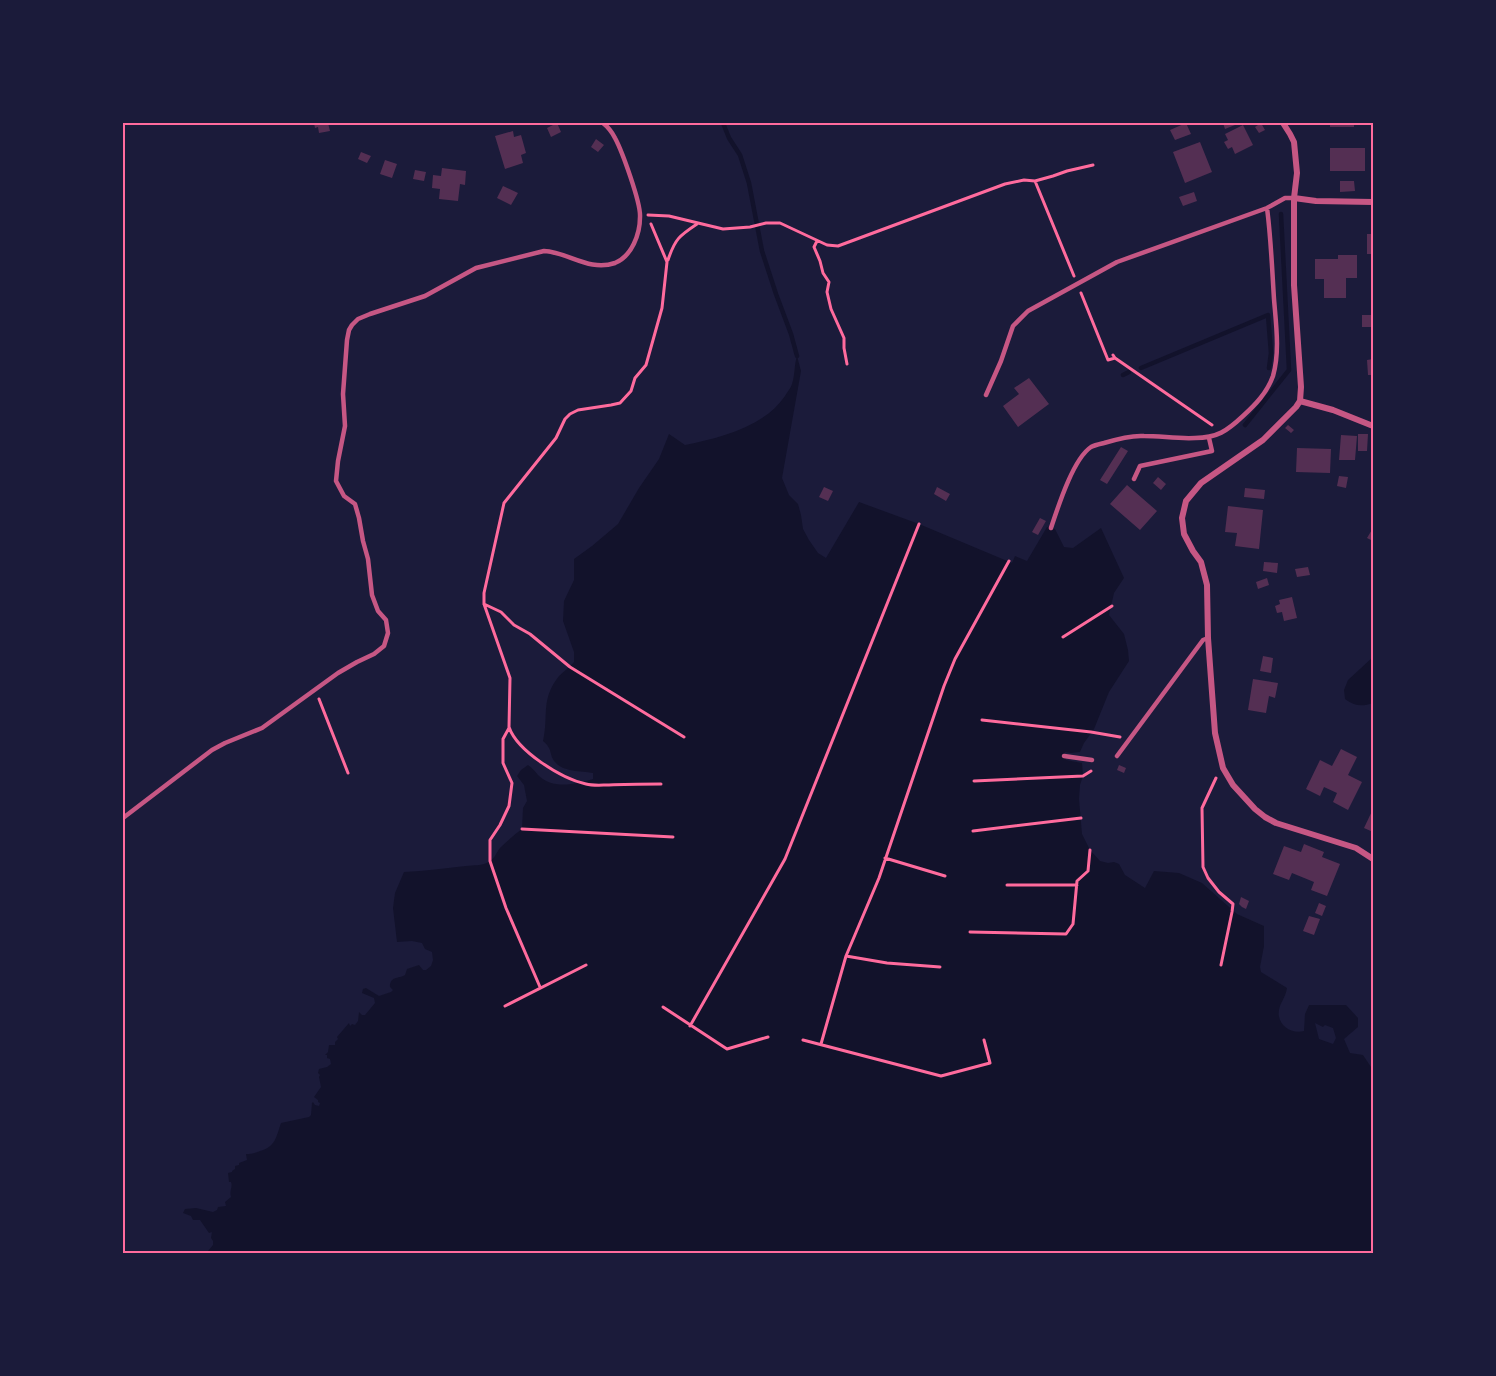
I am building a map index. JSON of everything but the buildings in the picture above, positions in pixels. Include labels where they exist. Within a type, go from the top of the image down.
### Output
[{"type":"street","points":[[1283,123],[1294,142],[1297,173],[1294,198],[1294,285],[1300,401],[1263,441],[1201,483],[1186,501],[1182,518],[1184,534],[1201,562],[1207,585],[1208,638],[1215,733],[1223,768],[1233,785],[1264,817],[1276,823],[1356,848],[1373,859]]},
{"type":"street","points":[[1294,198],[1373,202]]},
{"type":"street","points":[[1300,401],[1333,410],[1373,426]]},
{"type":"lane","points":[[123,818],[212,750],[262,728],[316,689],[384,646],[388,633],[386,620],[378,611],[372,595],[368,559],[355,504],[344,496],[336,481],[345,426],[343,394],[347,340],[352,325],[358,319],[370,314],[425,296],[476,268],[535,252],[553,251],[591,265],[608,265],[622,259],[633,247],[640,215],[615,138],[603,123]]},
{"type":"lane","points":[[986,395],[1013,326],[1028,311],[1117,262],[1267,208],[1285,198],[1294,198]]},
{"type":"lane","points":[[1051,528],[1080,457],[1092,446],[1115,439],[1143,435],[1165,438],[1209,438],[1235,423],[1263,395],[1272,377],[1276,351],[1267,208]]},
{"type":"lane","points":[[1134,479],[1140,466],[1212,451],[1209,438]]},
{"type":"lane","points":[[1117,756],[1203,640],[1208,638]]},
{"type":"lane","points":[[1064,756],[1092,760]]},
{"type":"path","points":[[640,215],[669,216],[723,229],[780,223],[827,245],[838,246],[1005,184],[1035,180],[1093,165]]},
{"type":"path","points":[[651,215],[651,224],[667,262]]},
{"type":"path","points":[[661,784],[587,785],[538,762],[526,751],[511,733],[509,727],[510,678],[484,604],[484,593],[504,503],[556,438],[570,414],[578,410],[620,402],[631,391],[635,378],[646,365],[662,308],[667,262],[673,244],[679,236],[698,224]]},
{"type":"path","points":[[817,241],[814,247],[823,273],[829,282],[827,292],[831,309],[844,338],[847,364]]},
{"type":"path","points":[[1113,356],[1222,432]]},
{"type":"path","points":[[690,1026],[785,859],[919,524]]},
{"type":"path","points":[[821,1044],[846,956],[879,878],[944,686],[955,659],[1009,561]]},
{"type":"path","points":[[484,604],[501,612],[514,626],[530,634],[570,667],[684,737]]},
{"type":"path","points":[[1063,637],[1112,606]]},
{"type":"path","points":[[316,689],[348,772]]},
{"type":"path","points":[[982,720],[1118,736]]},
{"type":"path","points":[[509,727],[504,739],[503,763],[512,783],[509,806],[490,840],[490,861],[506,908],[540,987]]},
{"type":"path","points":[[1221,965],[1233,904],[1219,892],[1203,867],[1202,808],[1223,768]]},
{"type":"path","points":[[974,781],[1083,776]]},
{"type":"path","points":[[973,831],[1081,818]]},
{"type":"path","points":[[522,829],[673,837]]},
{"type":"path","points":[[970,932],[1066,934],[1073,924],[1077,881],[1088,871],[1090,850]]},
{"type":"path","points":[[885,858],[945,876]]},
{"type":"path","points":[[1007,885],[1077,885]]},
{"type":"path","points":[[846,956],[887,963],[940,967]]},
{"type":"path","points":[[505,1006],[586,965]]},
{"type":"path","points":[[663,1007],[727,1049],[768,1037]]},
{"type":"path","points":[[803,1040],[941,1076],[990,1063],[984,1040]]},
{"type":"shaded area","points":[[797,356],[801,371],[782,478],[789,495],[798,504],[803,529],[809,540],[818,553],[826,558],[859,502],[1012,563],[1015,556],[1027,561],[1047,527],[1055,529],[1064,547],[1073,548],[1101,528],[1124,578],[1114,593],[1109,615],[1124,634],[1129,661],[1109,692],[1094,729],[1080,752],[1065,752],[1066,760],[1082,763],[1083,776],[1079,799],[1082,834],[1090,850],[1100,861],[1119,864],[1125,875],[1145,888],[1154,871],[1179,873],[1202,883],[1237,914],[1264,926],[1261,972],[1287,988],[1280,1006],[1279,1017],[1288,1029],[1304,1031],[1305,1014],[1309,1005],[1346,1005],[1358,1018],[1358,1027],[1344,1039],[1350,1053],[1363,1055],[1371,1067],[1373,1066],[1373,1253],[211,1253],[208,1251],[213,1245],[212,1232],[209,1233],[200,1220],[193,1220],[191,1216],[183,1213],[185,1209],[196,1208],[213,1212],[218,1207],[226,1206],[225,1202],[231,1197],[231,1182],[229,1182],[228,1173],[232,1172],[239,1163],[247,1160],[246,1154],[269,1147],[281,1123],[309,1117],[313,1102],[319,1106],[320,1103],[314,1097],[321,1087],[319,1069],[331,1064],[330,1059],[325,1055],[329,1045],[335,1045],[337,1037],[349,1023],[350,1026],[355,1025],[359,1012],[365,1015],[375,1003],[374,998],[362,993],[363,989],[366,988],[379,996],[391,992],[393,990],[390,987],[391,981],[405,975],[407,969],[419,965],[426,970],[431,966],[432,952],[425,949],[422,943],[397,942],[393,908],[395,893],[404,872],[480,865],[491,860],[500,848],[522,829],[523,808],[527,801],[524,785],[517,776],[528,765],[544,780],[551,783],[572,784],[593,779],[593,773],[572,771],[558,765],[543,741],[549,693],[559,676],[574,662],[574,652],[563,621],[564,601],[574,580],[574,559],[618,524],[659,459],[669,434],[685,445],[740,430],[765,416],[776,407],[792,384]],"holes":[[[1315,1023],[1323,1027],[1325,1025],[1333,1028],[1336,1038],[1333,1044],[1319,1039]]]},
{"type":"shaded area","points":[[1373,657],[1373,703],[1362,705],[1352,703],[1345,699],[1344,690],[1348,680]]},
{"type":"waterway","points":[[723,123],[740,155],[749,183],[762,251],[797,356]]},
{"type":"waterway","points":[[1245,425],[1289,370],[1281,214]]},
{"type":"waterway","points":[[1141,368],[1268,315],[1271,353],[1269,368]]},
{"type":"waterway","points":[[1123,375],[1129,372]]}]
